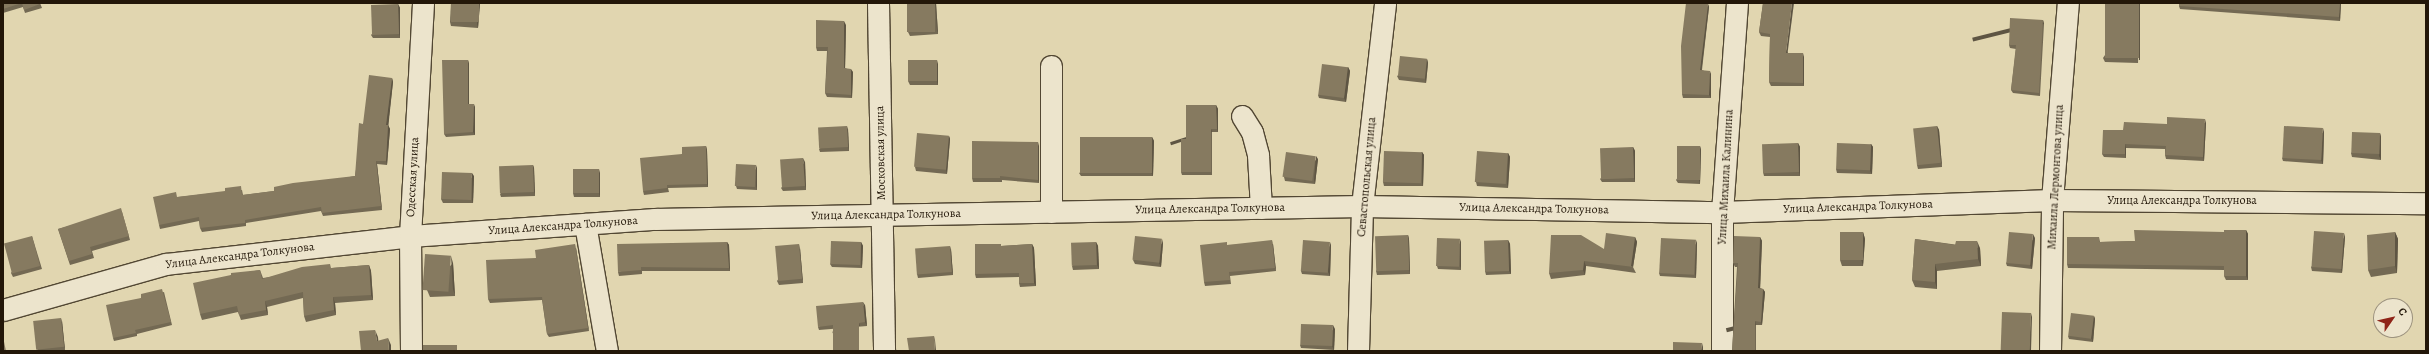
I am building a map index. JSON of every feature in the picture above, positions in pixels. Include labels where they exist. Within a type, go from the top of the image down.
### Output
[{"type":"street","name":"Одесская улица","points":[[411,351],[410,236],[423,3]]},
{"type":"street","name":"Московская улица","points":[[878,3],[884,351]]},
{"type":"street","name":"Севастопольская улица","points":[[1358,351],[1362,206],[1386,3]]},
{"type":"street","name":"Улица Михаила Калинина","points":[[1722,351],[1722,212],[1737,3]]},
{"type":"street","name":"Михаила Лермонтова улица","points":[[2050,351],[2052,200],[2068,3]]},
{"type":"street","points":[[1051,66],[1051,212]]},
{"type":"street","points":[[1242,116],[1252,132],[1258,155],[1261,208]]},
{"type":"street","name":"Улица Александра Толкунова","points":[[3,310],[166,264],[410,236],[655,219],[1362,206],[1722,212],[2052,200],[2426,203]]},
{"type":"street","points":[[585,224],[607,351]]},
{"type":"building","points":[[3,3],[22,3],[3,9]]},
{"type":"building","points":[[22,3],[40,3],[40,4],[24,10]]},
{"type":"building","points":[[451,3],[479,3],[479,22],[451,22]]},
{"type":"building","points":[[907,3],[935,3],[935,32],[907,32]]},
{"type":"building","points":[[1686,3],[1708,4],[1700,70],[1710,71],[1709,95],[1682,94],[1681,46]]},
{"type":"building","points":[[1763,3],[1792,3],[1786,53],[1803,53],[1803,83],[1769,82],[1770,34],[1759,32]]},
{"type":"building","points":[[2105,3],[2139,3],[2139,58],[2105,58]]},
{"type":"building","points":[[2179,3],[2340,3],[2339,17],[2179,6]]},
{"type":"building","points":[[398,4],[399,34],[372,35],[371,5]]},
{"type":"building","points":[[2010,18],[2043,20],[2039,93],[2011,90],[2016,45],[2009,45]]},
{"type":"building","points":[[816,20],[844,21],[844,68],[851,69],[851,95],[825,93],[828,47],[816,47]]},
{"type":"building","points":[[1400,56],[1427,59],[1425,79],[1398,76]]},
{"type":"building","points":[[442,60],[468,60],[468,104],[474,104],[473,132],[444,134]]},
{"type":"building","points":[[908,60],[937,60],[937,81],[908,81]]},
{"type":"building","points":[[1322,64],[1348,67],[1344,98],[1318,95]]},
{"type":"building","points":[[369,75],[392,78],[386,125],[388,125],[386,161],[376,161],[381,206],[322,213],[321,207],[245,220],[245,223],[200,228],[199,217],[159,225],[153,197],[176,192],[177,197],[225,191],[225,188],[241,186],[242,195],[274,191],[274,187],[293,183],[355,176],[359,123],[363,124]]},
{"type":"building","points":[[1186,105],[1216,105],[1217,129],[1211,129],[1211,172],[1181,172],[1181,139],[1186,139]]},
{"type":"building","points":[[2167,117],[2205,119],[2203,157],[2165,155],[2166,146],[2125,144],[2125,154],[2102,154],[2103,130],[2123,130],[2124,122],[2167,124]]},
{"type":"building","points":[[847,126],[848,147],[819,148],[818,128]]},
{"type":"building","points":[[1937,126],[1941,163],[1917,165],[1913,129]]},
{"type":"building","points":[[2284,126],[2323,128],[2321,160],[2282,158]]},
{"type":"building","points":[[2352,132],[2380,133],[2379,154],[2351,153]]},
{"type":"building","points":[[917,133],[949,136],[946,170],[914,167]]},
{"type":"building","points":[[1080,137],[1152,137],[1152,173],[1080,173]]},
{"type":"building","points":[[972,141],[1038,142],[1038,180],[1000,176],[1000,178],[972,178]]},
{"type":"building","points":[[1798,143],[1799,172],[1763,173],[1762,144]]},
{"type":"building","points":[[1837,143],[1871,144],[1870,170],[1836,169]]},
{"type":"building","points":[[706,146],[707,184],[667,185],[667,188],[643,191],[640,158],[682,154],[682,147]]},
{"type":"building","points":[[1677,146],[1700,146],[1700,180],[1677,180]]},
{"type":"building","points":[[1633,147],[1634,178],[1601,179],[1600,148]]},
{"type":"building","points":[[1384,151],[1422,152],[1421,183],[1383,182]]},
{"type":"building","points":[[1477,151],[1508,153],[1506,184],[1475,182]]},
{"type":"building","points":[[1286,152],[1316,156],[1312,181],[1283,177]]},
{"type":"building","points":[[803,158],[805,186],[782,188],[780,160]]},
{"type":"building","points":[[736,164],[756,165],[755,187],[735,186]]},
{"type":"building","points":[[533,165],[534,192],[500,193],[499,166]]},
{"type":"building","points":[[573,169],[599,169],[599,193],[573,193]]},
{"type":"building","points":[[442,172],[472,173],[471,200],[441,199]]},
{"type":"building","points":[[121,208],[129,236],[90,247],[92,254],[69,261],[58,229]]},
{"type":"building","points":[[2134,230],[2224,232],[2224,230],[2246,230],[2246,276],[2224,276],[2224,266],[2067,264],[2067,237],[2099,237],[2099,242],[2135,241]]},
{"type":"building","points":[[2314,231],[2344,233],[2341,269],[2311,267]]},
{"type":"building","points":[[1840,232],[1863,232],[1863,260],[1840,260]]},
{"type":"building","points":[[2009,232],[2033,234],[2030,265],[2006,263]]},
{"type":"building","points":[[2395,232],[2395,266],[2368,270],[2367,235]]},
{"type":"building","points":[[1606,233],[1635,237],[1631,266],[1634,267],[1584,261],[1583,270],[1549,273],[1551,235],[1581,235],[1604,249]]},
{"type":"building","points":[[1408,235],[1409,270],[1376,271],[1375,236]]},
{"type":"building","points":[[32,236],[40,266],[12,273],[4,244]]},
{"type":"building","points":[[1135,236],[1162,239],[1159,263],[1132,260]]},
{"type":"building","points":[[1734,236],[1760,237],[1758,288],[1763,289],[1761,322],[1755,321],[1755,351],[1732,351],[1738,263],[1733,263]]},
{"type":"building","points":[[1437,238],[1460,239],[1459,267],[1436,266]]},
{"type":"building","points":[[1661,238],[1696,240],[1694,275],[1659,273]]},
{"type":"building","points":[[1915,239],[1955,245],[1956,241],[1977,241],[1978,259],[1935,264],[1935,282],[1912,280]]},
{"type":"building","points":[[1272,240],[1275,268],[1229,272],[1230,280],[1204,282],[1200,245],[1227,242],[1227,245]]},
{"type":"building","points":[[1303,240],[1330,242],[1328,273],[1301,271]]},
{"type":"building","points":[[1508,240],[1509,271],[1485,272],[1484,241]]},
{"type":"building","points":[[831,241],[861,242],[860,265],[830,264]]},
{"type":"building","points":[[727,242],[729,268],[641,267],[641,270],[618,272],[617,244]]},
{"type":"building","points":[[1096,242],[1097,265],[1072,266],[1071,243]]},
{"type":"building","points":[[575,244],[588,328],[547,334],[542,297],[488,299],[486,260],[536,258],[535,250]]},
{"type":"building","points":[[799,244],[802,279],[778,281],[775,246]]},
{"type":"building","points":[[975,244],[1001,244],[1001,246],[1032,244],[1034,283],[1019,283],[1019,273],[975,274]]},
{"type":"building","points":[[950,246],[952,272],[917,274],[915,248]]},
{"type":"building","points":[[425,254],[451,256],[448,292],[422,290]]},
{"type":"building","points":[[330,264],[331,268],[369,265],[371,295],[333,297],[334,310],[304,316],[303,292],[265,301],[266,310],[239,315],[237,306],[200,314],[193,283],[231,275],[231,273],[260,270],[262,279],[302,267]]},
{"type":"building","points":[[162,289],[171,322],[135,330],[136,333],[113,338],[106,305],[141,298],[141,294]]},
{"type":"building","points":[[863,302],[865,322],[859,323],[859,351],[833,351],[833,325],[818,327],[816,306]]},
{"type":"building","points":[[2002,312],[2031,313],[2030,351],[2001,351]]},
{"type":"building","points":[[2071,313],[2094,316],[2091,339],[2068,336]]},
{"type":"building","points":[[61,318],[64,347],[36,350],[33,321]]},
{"type":"building","points":[[1301,324],[1333,325],[1332,346],[1300,345]]},
{"type":"building","points":[[375,330],[377,341],[388,338],[389,351],[361,351],[359,331]]},
{"type":"building","points":[[934,336],[935,351],[909,351],[907,338]]},
{"type":"building","points":[[3,337],[6,351],[3,351]]},
{"type":"building","points":[[1673,342],[1702,343],[1701,351],[1673,351]]},
{"type":"building","points":[[423,345],[457,345],[457,351],[423,351]]}]
